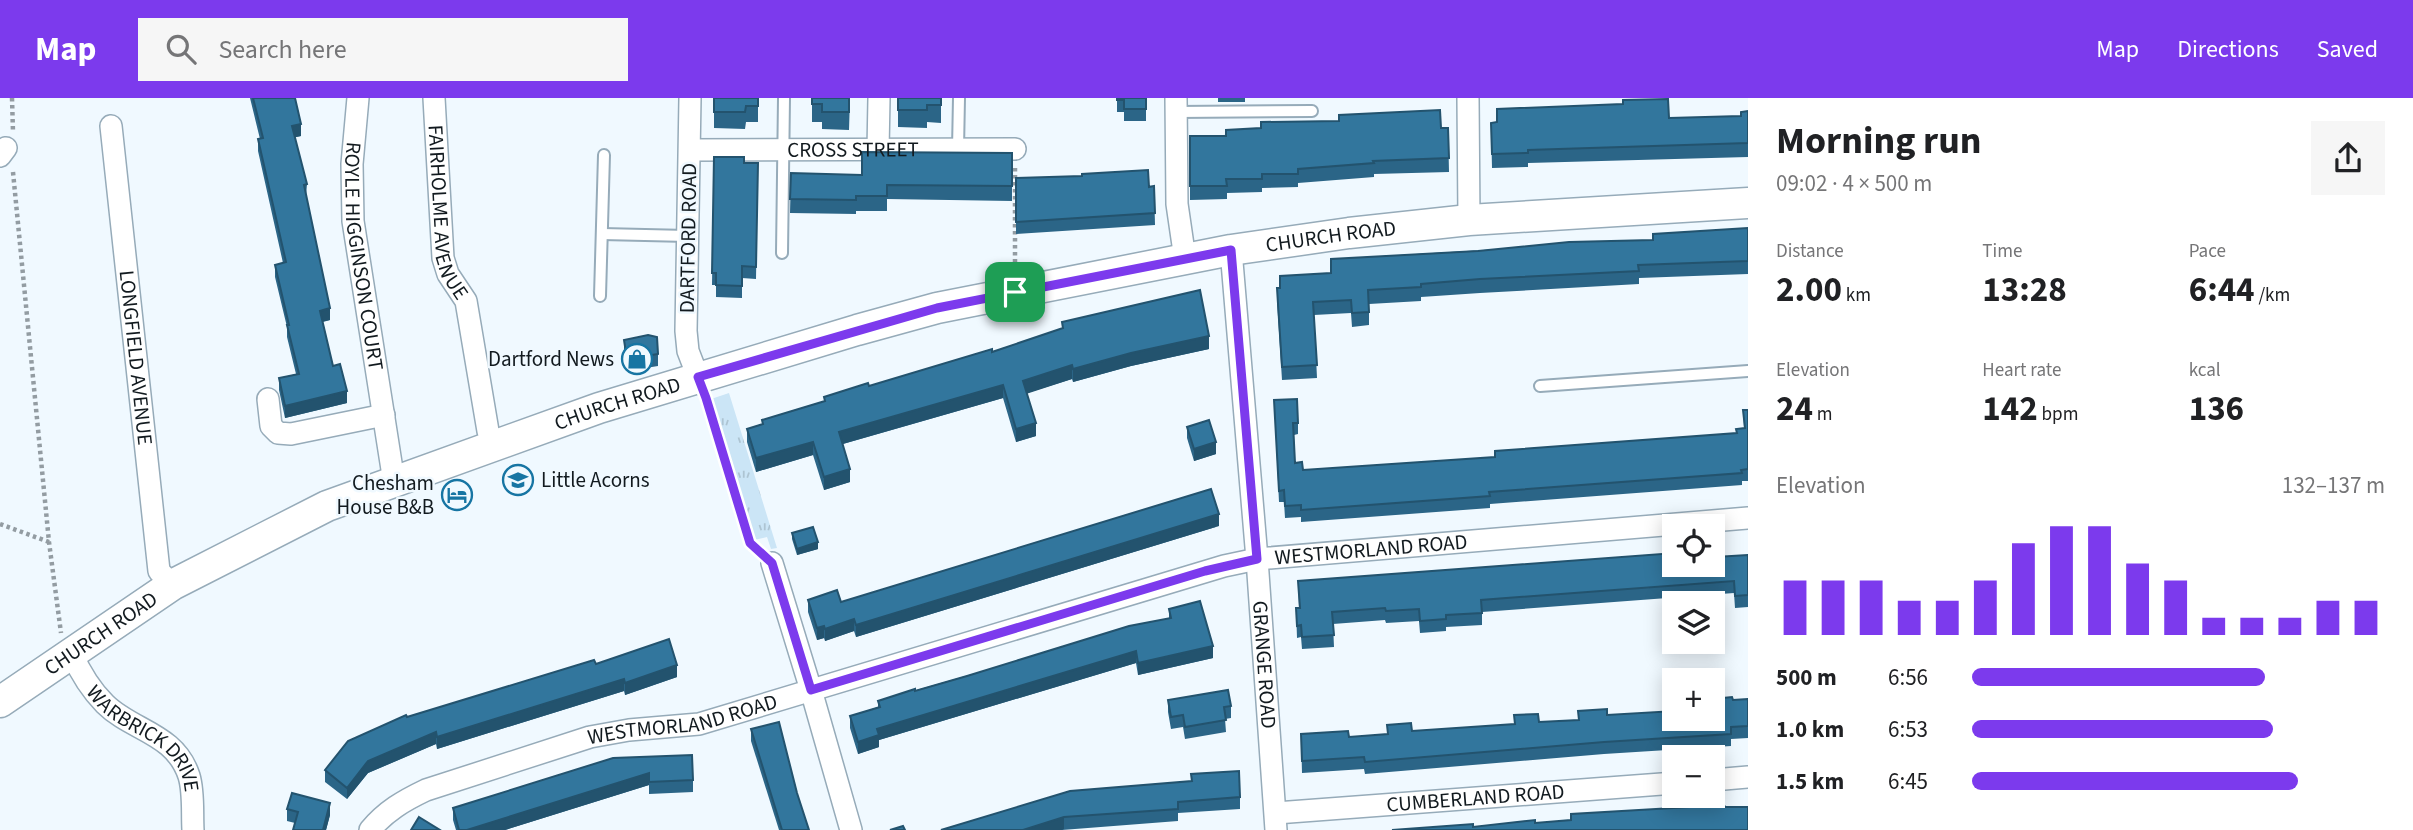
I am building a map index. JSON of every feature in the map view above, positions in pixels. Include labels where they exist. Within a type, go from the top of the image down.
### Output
[{"type":"main road","name":"CHURCH ROAD","points":[[0,702],[172,585],[327,506],[600,408],[937,308],[1185,258],[1349,233],[1469,220],[1748,203]]},
{"type":"street","name":"ROYLE HIGGINSON COURT","points":[[358,98],[352,164],[353,220],[394,482]]},
{"type":"street","name":"FAIRHOLME AVENUE","points":[[434,98],[443,258],[448,274],[466,301],[488,431],[495,446]]},
{"type":"street","name":"DARTFORD ROAD","points":[[690,98],[687,342],[698,377]]},
{"type":"street","points":[[878,150],[879,98]]},
{"type":"street","points":[[1468,98],[1469,220]]},
{"type":"street","points":[[1176,105],[1177,204],[1185,258]]},
{"type":"street","name":"LONGFIELD AVENUE","points":[[111,126],[159,571],[172,585]]},
{"type":"street","name":"CROSS STREET","points":[[690,150],[1015,149]]},
{"type":"street","name":"GRANGE ROAD","points":[[1231,250],[1276,822]]},
{"type":"street","points":[[268,399],[271,426],[278,433],[291,434],[384,415]]},
{"type":"street","name":"WESTMORLAND ROAD","points":[[370,830],[383,815],[426,790],[564,745],[608,733],[699,724],[1192,575],[1257,559],[1748,518]]},
{"type":"street","points":[[772,563],[850,830]]},
{"type":"street","name":"WARBRICK DRIVE","points":[[72,654],[90,686],[106,705],[125,719],[153,733],[182,760],[189,777],[193,830]]},
{"type":"street","points":[[1725,779],[1748,777]]},
{"type":"street","name":"CUMBERLAND ROAD","points":[[1276,822],[1662,784]]},
{"type":"lane","points":[[782,253],[784,98]]},
{"type":"lane","points":[[958,149],[959,98]]},
{"type":"lane","points":[[1176,105],[1312,111]]},
{"type":"lane","points":[[600,296],[604,155]]},
{"type":"lane","points":[[602,234],[688,236]]},
{"type":"lane","points":[[1540,386],[1748,371]]},
{"type":"path","points":[[12,98],[13,136],[6,157],[59,625],[72,654]]},
{"type":"path","points":[[1015,149],[1015,292]]},
{"type":"path","points":[[698,377],[750,543],[772,563]]},
{"type":"path","points":[[0,524],[49,542]]},
{"type":"green space","points":[[729,393],[777,548],[771,549],[767,537],[754,540],[711,399]]},
{"type":"building","points":[[253,98],[295,98],[301,124],[292,126],[307,184],[304,185],[330,308],[320,311],[333,366],[340,364],[347,391],[285,406],[279,378],[299,374],[275,265],[286,262],[258,139],[263,138]]},
{"type":"building","points":[[714,98],[758,98],[758,106],[746,106],[745,112],[714,112]]},
{"type":"building","points":[[812,98],[849,98],[849,112],[822,112],[822,104],[812,104]]},
{"type":"building","points":[[898,98],[941,98],[941,105],[927,105],[927,110],[898,110]]},
{"type":"building","points":[[1117,98],[1146,98],[1146,109],[1124,109],[1124,100]]},
{"type":"building","points":[[1668,99],[1669,118],[1741,116],[1741,112],[1748,111],[1748,143],[1528,150],[1528,153],[1492,154],[1491,123],[1497,122],[1497,109],[1623,104],[1623,100]]},
{"type":"building","points":[[1440,110],[1441,128],[1448,128],[1449,158],[1373,161],[1374,163],[1298,169],[1298,174],[1262,174],[1262,179],[1226,179],[1227,186],[1190,186],[1190,136],[1226,136],[1226,130],[1261,128],[1261,122],[1339,121],[1339,115]]},
{"type":"building","points":[[862,152],[1012,153],[1012,186],[887,185],[887,196],[856,196],[856,200],[790,199],[791,173],[862,175]]},
{"type":"building","points":[[714,157],[744,157],[744,163],[758,163],[756,267],[742,266],[742,286],[716,285],[716,273],[712,273]]},
{"type":"building","points":[[1148,170],[1149,187],[1154,186],[1155,213],[1016,222],[1016,178]]},
{"type":"building","points":[[1748,228],[1748,261],[1638,265],[1639,271],[1480,279],[1421,284],[1421,287],[1368,290],[1369,312],[1352,313],[1351,300],[1313,302],[1317,365],[1282,367],[1277,288],[1280,288],[1280,276],[1331,273],[1331,259],[1478,251],[1569,242],[1653,240],[1653,234]]},
{"type":"building","points":[[1200,290],[1209,336],[1073,369],[1072,365],[1023,381],[1036,423],[1016,429],[1003,385],[839,432],[850,469],[824,477],[813,442],[756,458],[747,429],[763,424],[762,420],[825,401],[824,397],[868,383],[869,386],[992,349],[992,352],[1063,328],[1062,322]]},
{"type":"building","points":[[648,335],[657,337],[658,354],[627,359],[624,340]]},
{"type":"building","points":[[1297,399],[1298,423],[1293,423],[1295,463],[1302,462],[1303,470],[1495,457],[1495,451],[1737,433],[1736,429],[1745,428],[1743,410],[1748,410],[1748,469],[1741,470],[1742,473],[1489,492],[1490,496],[1301,510],[1301,505],[1285,506],[1284,490],[1279,491],[1274,400]]},
{"type":"building","points":[[1209,420],[1216,442],[1194,449],[1187,427]]},
{"type":"building","points":[[1211,489],[1219,514],[856,625],[854,619],[825,629],[824,626],[817,628],[808,600],[837,590],[841,602]]},
{"type":"building","points":[[813,527],[818,542],[797,549],[792,533]]},
{"type":"building","points":[[1662,554],[1662,577],[1725,577],[1725,556],[1748,555],[1748,595],[1735,596],[1734,581],[1481,600],[1482,613],[1446,615],[1446,619],[1420,621],[1419,609],[1386,611],[1385,608],[1332,612],[1334,635],[1302,637],[1301,625],[1297,626],[1296,608],[1300,608],[1298,581]]},
{"type":"building","points":[[1200,601],[1213,646],[1138,663],[1136,651],[877,729],[879,735],[858,742],[850,716],[880,707],[878,701],[1129,626],[1171,618],[1169,609]]},
{"type":"building","points":[[669,639],[677,665],[625,683],[624,679],[437,737],[436,732],[368,761],[347,788],[325,770],[348,741],[406,715],[407,717],[594,660],[596,664]]},
{"type":"building","points":[[1228,690],[1231,706],[1224,707],[1226,720],[1185,727],[1183,715],[1171,717],[1168,700]]},
{"type":"building","points":[[1725,698],[1748,699],[1748,726],[1731,727],[1731,734],[1365,762],[1364,757],[1302,761],[1301,734],[1348,731],[1349,737],[1388,734],[1387,725],[1411,723],[1412,731],[1515,724],[1514,715],[1538,714],[1539,722],[1579,720],[1578,711],[1607,709],[1607,715],[1662,712],[1662,731],[1725,731]]},
{"type":"building","points":[[779,722],[809,830],[782,830],[751,729]]},
{"type":"building","points":[[692,755],[693,780],[649,782],[649,773],[467,830],[459,830],[453,808],[613,758]]},
{"type":"building","points":[[1239,771],[1240,797],[1178,802],[1178,809],[1064,817],[1023,830],[941,830],[1070,791],[1192,781],[1191,774]]},
{"type":"building","points":[[292,793],[330,803],[323,830],[293,830],[298,812],[287,809]]},
{"type":"building","points":[[1748,807],[1748,830],[1392,830],[1571,820],[1571,814]]},
{"type":"building","points":[[419,817],[440,830],[411,830]]},
{"type":"place","name":"Dartford News","points":[[637,359]]},
{"type":"place","name":"Little Acorns","points":[[518,480]]},
{"type":"place","name":"Chesham House B&B","points":[[457,495]]},
{"type":"route","points":[[1231,250],[1257,559],[1205,571],[811,690],[772,563],[750,543],[698,377],[937,308],[1015,292],[1231,250]]}]
